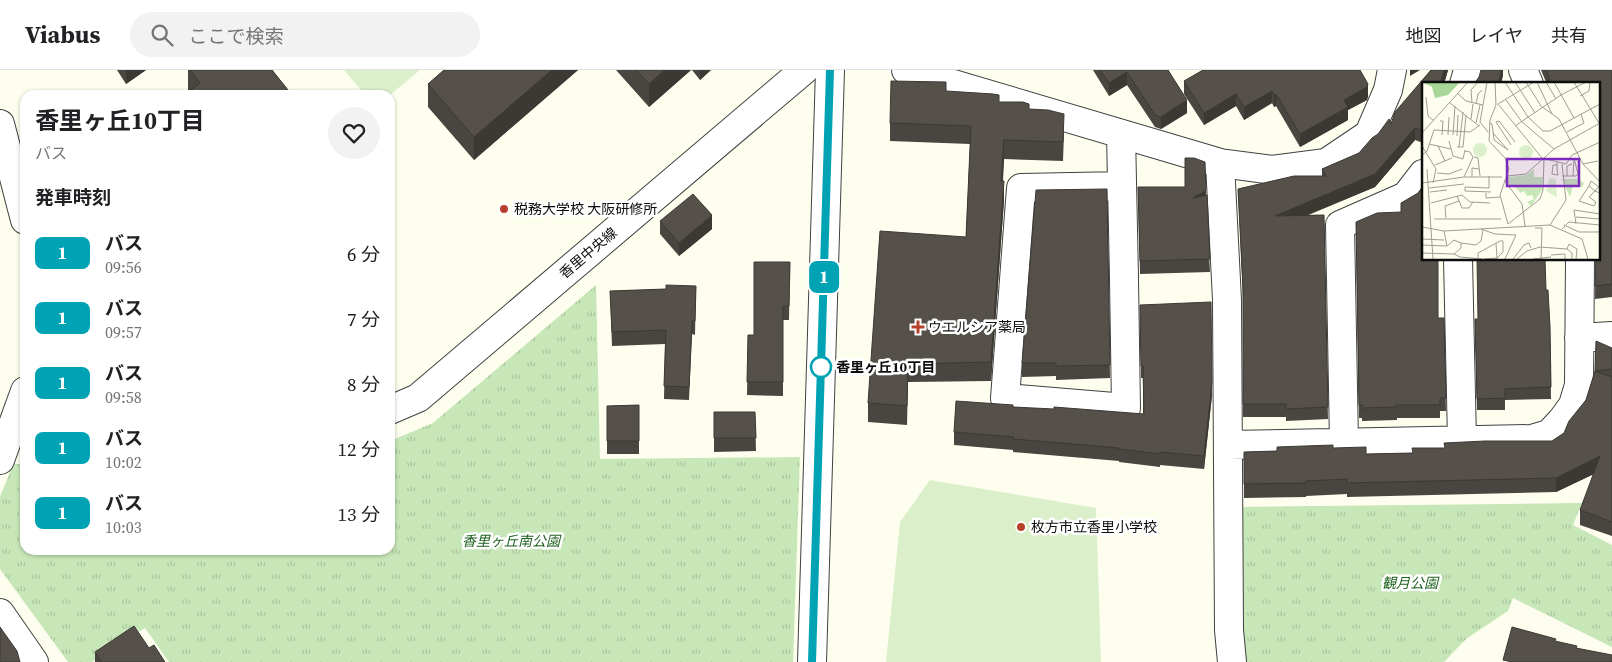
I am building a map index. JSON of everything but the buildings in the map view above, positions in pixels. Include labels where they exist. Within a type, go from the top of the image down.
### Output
[{"type":"street","name":"香里中央線","points":[[395,408],[418,398],[804,70]]},
{"type":"street","points":[[812,662],[830,70]]},
{"type":"street","points":[[906,70],[1220,163],[1272,170],[1326,162],[1369,134],[1388,90],[1392,70]]},
{"type":"street","points":[[1523,70],[1528,82]]},
{"type":"street","points":[[0,124],[20,201]]},
{"type":"street","points":[[1121,134],[1122,186],[1126,408],[1005,398],[1022,188],[1122,186]]},
{"type":"street","points":[[1220,163],[1227,300],[1228,630],[1232,662]]},
{"type":"street","points":[[1344,442],[1340,225],[1406,196],[1422,175]]},
{"type":"street","points":[[1458,260],[1462,441]]},
{"type":"street","points":[[1228,445],[1532,440],[1549,434],[1573,405],[1579,385],[1580,260]]},
{"type":"street","points":[[1579,338],[1612,336]]},
{"type":"street","points":[[10,451],[20,411]]},
{"type":"street","points":[[0,613],[34,662]]},
{"type":"green space","points":[[344,70],[420,70],[395,91],[361,90]]},
{"type":"green space","name":"香里ヶ丘南公園","points":[[596,285],[600,459],[800,457],[793,662],[169,662],[145,628],[92,662],[68,662],[0,569],[0,497],[13,464],[20,464],[20,555],[395,555],[395,439],[433,423]]},
{"type":"green space","points":[[930,480],[1096,508],[1101,662],[886,662],[900,522]]},
{"type":"green space","name":"観月公園","points":[[1582,503],[1573,525],[1612,545],[1612,647],[1513,598],[1508,611],[1466,639],[1444,662],[1240,662],[1236,507]]},
{"type":"bus line","name":"1","points":[[812,662],[830,70]]},
{"type":"place","name":"税務大学校 大阪研修所","points":[[504,209]]},
{"type":"place","name":"ウエルシア薬局","points":[[918,327]]},
{"type":"place","name":"香里ヶ丘10丁目","points":[[821,367]]},
{"type":"place","name":"枚方市立香里小学校","points":[[1021,527]]}]
